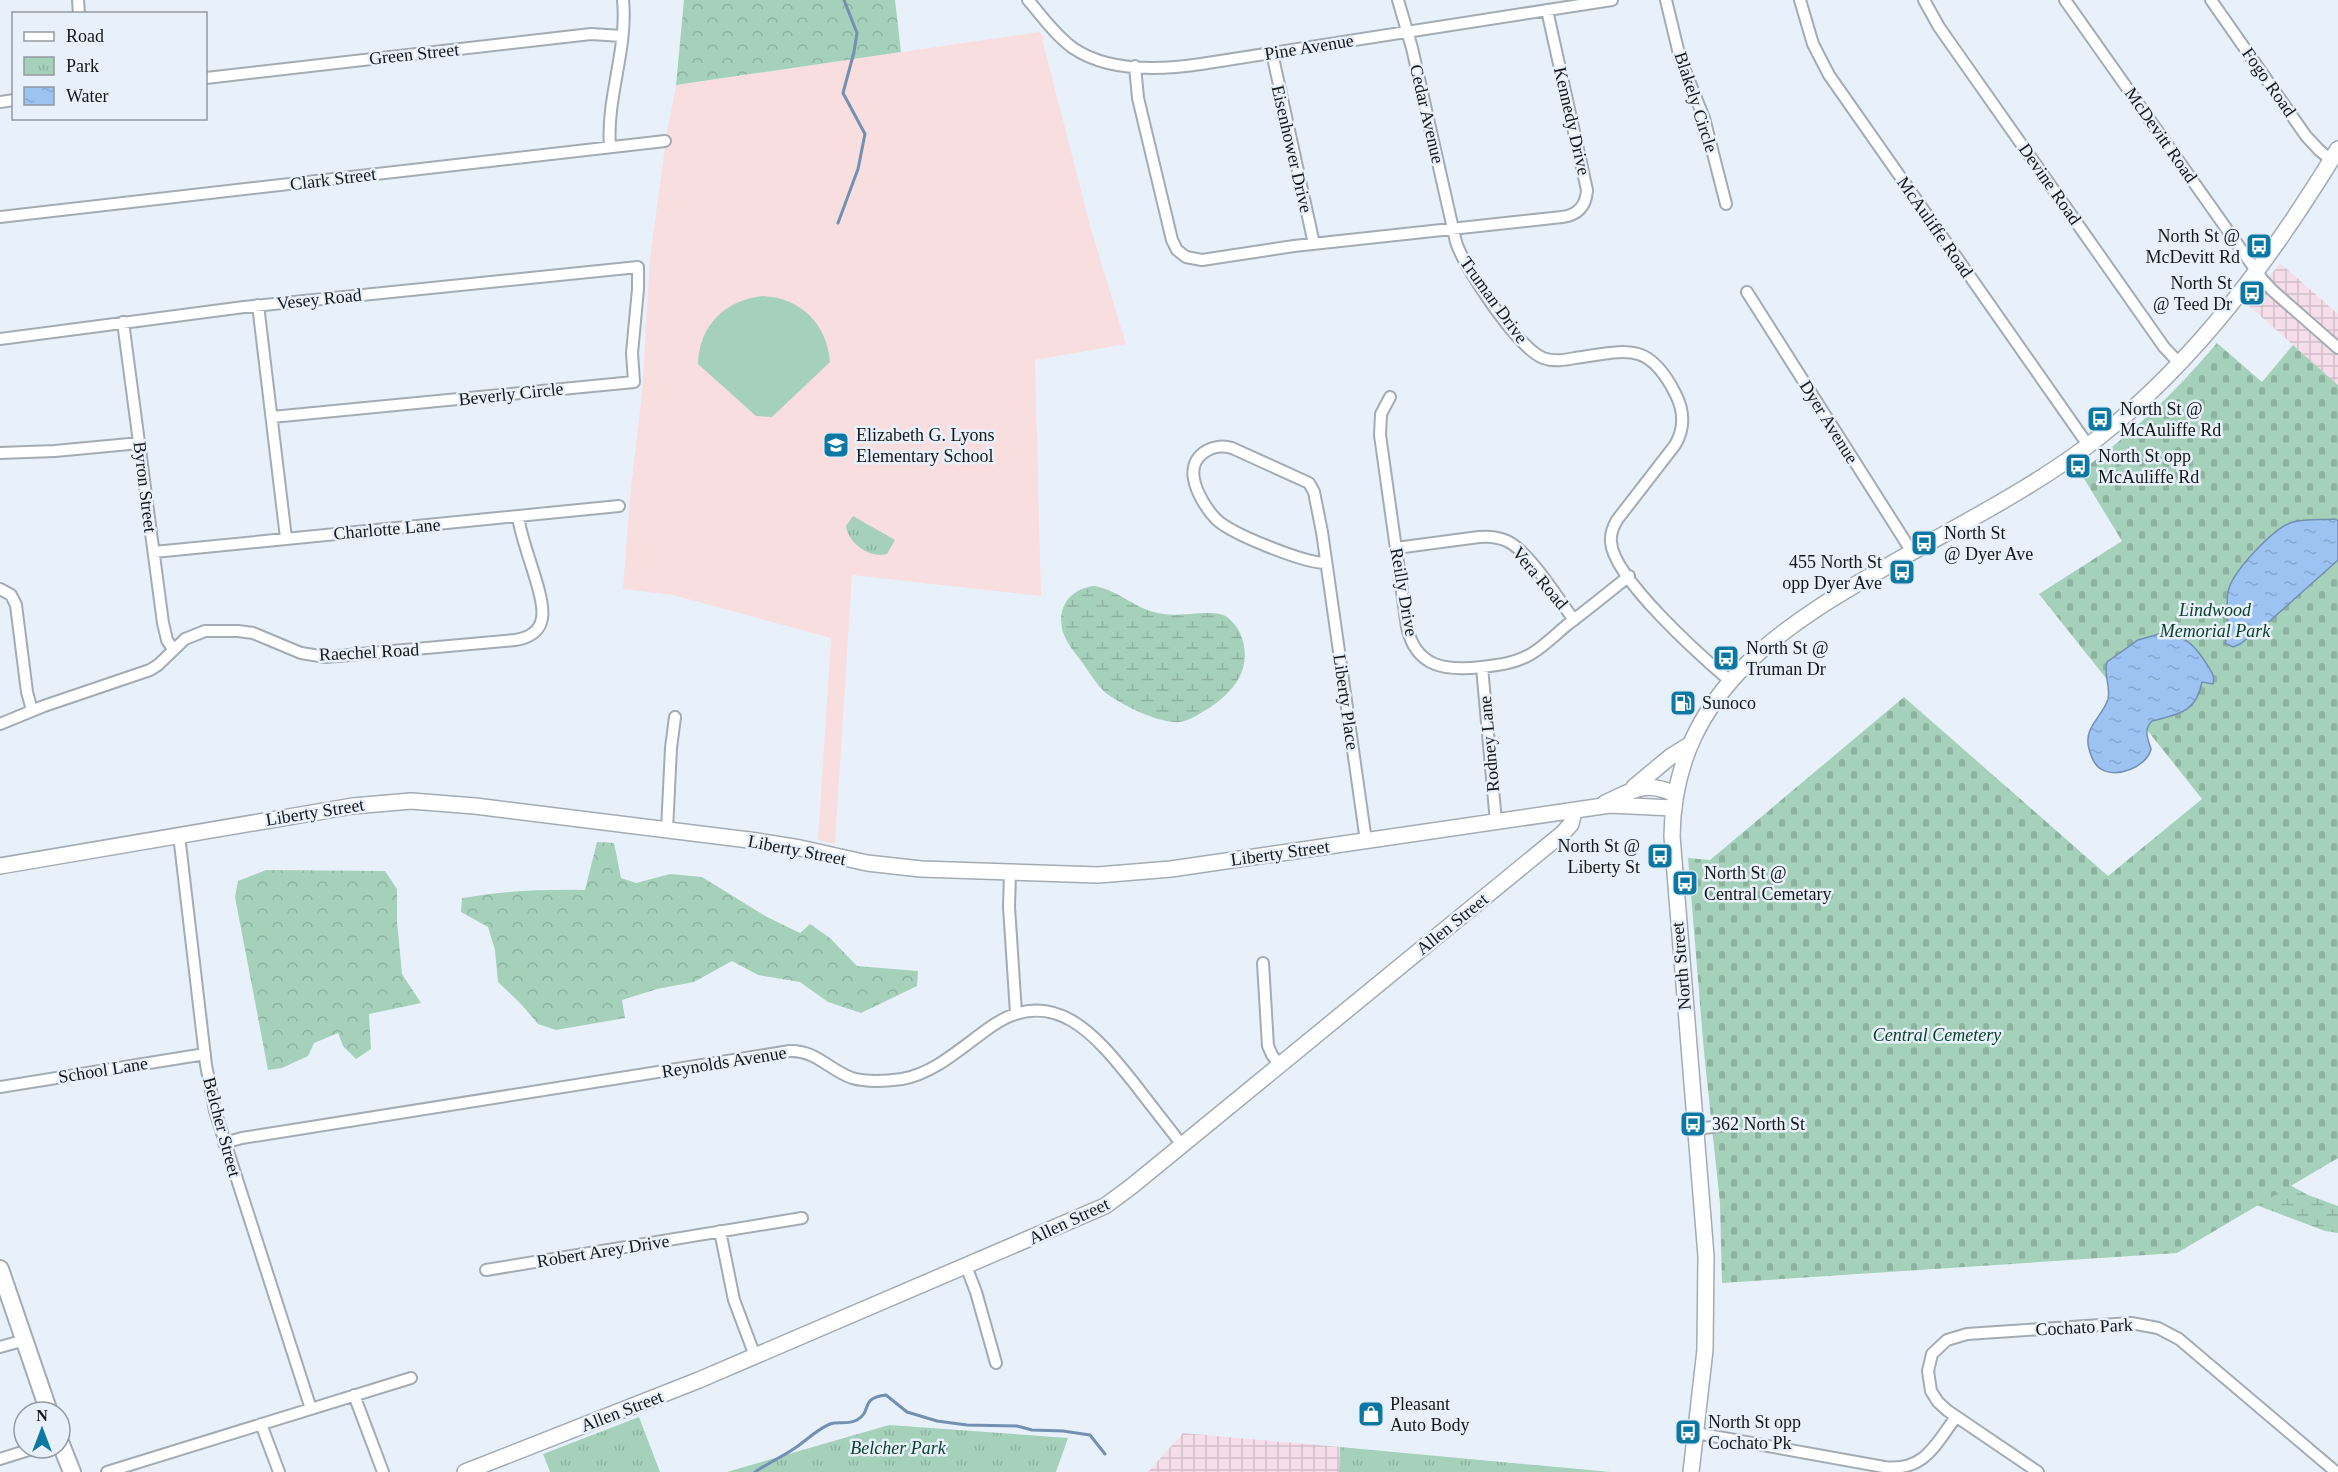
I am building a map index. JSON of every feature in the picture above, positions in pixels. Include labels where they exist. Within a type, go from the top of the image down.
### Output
[{"type":"main road","name":"North Street","points":[[1691,1472],[1704,1365],[1707,1306],[1705,1222],[1673,862],[1674,801],[1691,744],[1709,710],[1730,681],[1789,626],[1831,598],[2023,489],[2088,445],[2137,405],[2180,364],[2256,270],[2335,154]]},
{"type":"main road","points":[[1630,790],[1670,757],[1691,744]]},
{"type":"main road","name":"Liberty Street","points":[[1596,807],[1630,790],[1650,786],[1674,801]]},
{"type":"main road","name":"Liberty Street","points":[[0,866],[353,806],[411,801],[475,806],[772,843],[895,867],[1098,875],[1136,873],[1596,807],[1674,801]]},
{"type":"main road","name":"Allen Street","points":[[465,1472],[684,1387],[1105,1206],[1563,833],[1570,824],[1574,811]]},
{"type":"main road","points":[[0,1269],[45,1400]]},
{"type":"street","points":[[610,147],[609,128],[622,36],[623,0]]},
{"type":"street","name":"Pine Avenue","points":[[1028,0],[1059,35],[1081,52],[1104,62],[1136,66],[1192,65],[1612,0]]},
{"type":"street","name":"Cedar Avenue","points":[[1398,0],[1453,229]]},
{"type":"street","name":"Blakely Circle","points":[[1666,0],[1682,66],[1704,118],[1726,204]]},
{"type":"street","name":"McAuliffe Road","points":[[1800,0],[1809,34],[1828,75],[2088,445]]},
{"type":"street","name":"Devine Road","points":[[1924,0],[1934,20],[1960,57],[2164,347],[2180,364]]},
{"type":"street","name":"McDevitt Road","points":[[2066,0],[2256,270],[2272,290],[2338,348]]},
{"type":"street","name":"Fogo Road","points":[[2211,0],[2306,136],[2319,150],[2335,154]]},
{"type":"street","name":"Kennedy Drive","points":[[1453,229],[1569,216],[1579,211],[1586,201],[1587,183],[1547,10]]},
{"type":"street","name":"Green Street","points":[[207,78],[591,34],[622,36]]},
{"type":"street","name":"Eisenhower Drive","points":[[1272,53],[1314,244]]},
{"type":"street","points":[[1136,66],[1138,98],[1170,234],[1177,250],[1186,257],[1202,260],[1314,244],[1453,229]]},
{"type":"street","name":"Clark Street","points":[[0,217],[665,141]]},
{"type":"street","name":"Truman Drive","points":[[1453,229],[1467,268],[1532,352],[1543,358],[1555,360],[1621,352],[1639,353],[1658,366],[1676,394],[1683,418],[1678,440],[1623,512],[1612,531],[1611,543],[1614,555],[1629,576],[1675,631],[1730,681]]},
{"type":"street","name":"Vesey Road","points":[[0,339],[258,306],[638,267]]},
{"type":"street","name":"Beverly Circle","points":[[272,417],[634,382],[632,346],[639,289],[638,267]]},
{"type":"street","name":"Dyer Avenue","points":[[1747,292],[1912,552]]},
{"type":"street","points":[[258,306],[286,538]]},
{"type":"street","name":"Byron Street","points":[[123,322],[163,623],[167,640],[173,649]]},
{"type":"street","name":"Reilly Drive","points":[[1390,397],[1381,414],[1380,428],[1396,548],[1407,627],[1415,648],[1426,659],[1439,666],[1454,669],[1507,663],[1524,657],[1629,576]]},
{"type":"street","points":[[0,453],[55,451],[140,443]]},
{"type":"street","name":"Liberty Place","points":[[1326,563],[1307,561],[1238,533],[1221,523],[1209,509],[1195,483],[1193,471],[1198,458],[1211,448],[1226,447],[1309,483],[1316,497],[1326,563],[1366,841]]},
{"type":"street","name":"Charlotte Lane","points":[[154,552],[619,506]]},
{"type":"street","name":"Raechel Road","points":[[0,724],[32,710],[150,670],[191,635],[213,630],[253,633],[309,655],[336,658],[527,637],[539,626],[542,608],[518,516]]},
{"type":"street","name":"Vera Road","points":[[1396,548],[1479,537],[1506,540],[1526,556],[1574,620]]},
{"type":"street","points":[[0,589],[11,595],[16,605],[27,692],[32,710]]},
{"type":"street","name":"Rodney Lane","points":[[1482,667],[1496,822]]},
{"type":"street","points":[[667,830],[670,758],[675,717]]},
{"type":"street","name":"Belcher Street","points":[[179,835],[205,1054],[213,1100],[224,1143],[311,1408]]},
{"type":"street","points":[[1010,873],[1011,943],[1016,1013]]},
{"type":"street","points":[[1263,963],[1268,1046],[1280,1065]]},
{"type":"street","name":"Reynolds Avenue","points":[[224,1143],[790,1051],[810,1054],[851,1078],[901,1079],[930,1068],[997,1022],[1016,1013],[1045,1012],[1067,1018],[1084,1027],[1108,1051],[1182,1145]]},
{"type":"street","name":"School Lane","points":[[0,1087],[205,1054]]},
{"type":"street","points":[[1696,1129],[1729,1125]]},
{"type":"street","name":"Robert Arey Drive","points":[[486,1270],[802,1218]]},
{"type":"street","points":[[720,1231],[734,1300],[755,1356]]},
{"type":"street","points":[[966,1266],[976,1292],[996,1363]]},
{"type":"street","name":"Cochato Park","points":[[2038,1472],[1956,1417],[1938,1402],[1931,1391],[1928,1365],[1932,1354],[1947,1340],[1966,1334],[2111,1324],[2140,1324],[2165,1331],[2179,1339],[2336,1472]]},
{"type":"street","points":[[0,1347],[25,1340]]},
{"type":"street","points":[[107,1472],[411,1378]]},
{"type":"street","points":[[354,1395],[382,1472]]},
{"type":"street","points":[[1696,1433],[1899,1468],[1912,1465],[1924,1458],[1956,1417]]},
{"type":"street","points":[[261,1424],[279,1472]]},
{"type":"shaded area","name":"Elizabeth G. Lyons Elementary School","points":[[1039,32],[1045,38],[1042,39],[1091,229],[1126,344],[1035,360],[1041,596],[852,575],[835,844],[818,840],[831,638],[673,595],[623,589],[630,497],[642,393],[650,258],[667,132],[676,85]]},
{"type":"shaded area","points":[[2280,263],[2338,314],[2338,385],[2248,305]]},
{"type":"shaded area","points":[[1183,1433],[1340,1447],[1339,1472],[1148,1472]]},
{"type":"green space","points":[[684,0],[895,0],[901,52],[676,85]]},
{"type":"green space","points":[[763,296],[789,302],[810,316],[824,336],[830,362],[772,417],[756,416],[698,364],[703,337],[717,317],[737,303]]},
{"type":"green space","name":"Central Cemetery","points":[[2217,343],[2262,382],[2293,345],[2338,385],[2338,1158],[2177,1253],[1722,1283],[1720,1203],[1704,1052],[1688,858],[1710,860],[1904,697],[2108,876],[2202,799],[2039,594],[2122,541],[2080,472],[2152,412]]},
{"type":"green space","points":[[853,516],[895,540],[887,554],[867,552],[855,544],[846,526]]},
{"type":"green space","points":[[1094,586],[1154,612],[1171,615],[1215,613],[1227,617],[1238,629],[1244,645],[1244,662],[1239,678],[1226,694],[1210,707],[1180,722],[1165,721],[1149,716],[1110,696],[1099,686],[1071,647],[1062,626],[1061,617],[1066,602],[1077,591]]},
{"type":"green space","points":[[597,842],[614,843],[621,878],[636,883],[670,874],[702,877],[767,917],[800,933],[810,924],[830,938],[857,966],[918,971],[917,986],[861,1013],[828,1002],[800,982],[758,975],[732,961],[694,982],[657,989],[622,1000],[625,1018],[556,1030],[538,1024],[498,982],[495,950],[488,927],[461,912],[462,898],[523,891],[585,890]]},
{"type":"green space","points":[[266,870],[385,871],[397,889],[397,921],[402,974],[421,1003],[369,1014],[371,1049],[356,1059],[343,1046],[338,1033],[314,1043],[308,1056],[282,1068],[268,1070],[235,897],[238,881]]},
{"type":"green space","points":[[2266,1172],[2308,1195],[2338,1206],[2338,1233],[2325,1231],[2256,1205]]},
{"type":"green space","points":[[639,1417],[660,1472],[550,1472],[543,1454]]},
{"type":"green space","name":"Belcher Park","points":[[889,1425],[1068,1438],[1056,1472],[727,1472]]},
{"type":"green space","points":[[1340,1447],[1611,1472],[1339,1472]]},
{"type":"water","points":[[2335,519],[2338,521],[2338,560],[2271,620],[2240,644],[2233,647],[2225,643],[2228,631],[2228,592],[2237,574],[2254,552],[2275,532],[2293,522]]},
{"type":"water","points":[[2159,634],[2176,636],[2194,647],[2212,673],[2213,684],[2202,682],[2190,706],[2178,714],[2152,721],[2149,724],[2147,731],[2151,749],[2144,761],[2130,770],[2107,772],[2095,763],[2088,741],[2091,729],[2108,699],[2107,662],[2138,640]]},
{"type":"waterway","points":[[838,223],[858,169],[865,134],[843,93],[857,33],[844,0]]},
{"type":"waterway","points":[[755,1472],[825,1426],[857,1420],[872,1399],[886,1395],[907,1412],[937,1421],[967,1425],[1017,1426],[1032,1430],[1090,1435],[1105,1454]]},
{"type":"place","name":"North St @ McDevitt Rd","points":[[2259,246]]},
{"type":"place","name":"North St @ Teed Dr","points":[[2252,293]]},
{"type":"place","name":"North St @ McAuliffe Rd","points":[[2100,419]]},
{"type":"place","name":"Elizabeth G. Lyons Elementary School","points":[[836,445]]},
{"type":"place","name":"North St opp McAuliffe Rd","points":[[2078,466]]},
{"type":"place","name":"North St @ Dyer Ave","points":[[1924,543]]},
{"type":"place","name":"455 North St opp Dyer Ave","points":[[1902,572]]},
{"type":"place","name":"North St @ Truman Dr","points":[[1726,658]]},
{"type":"place","name":"Sunoco","points":[[1683,703]]},
{"type":"place","name":"North St @ Liberty St","points":[[1660,856]]},
{"type":"place","name":"North St @ Central Cemetary","points":[[1685,883]]},
{"type":"place","name":"362 North St","points":[[1693,1124]]},
{"type":"place","name":"Pleasant Auto Body","points":[[1371,1414]]},
{"type":"place","name":"North St opp Cochato Pk","points":[[1688,1432]]},
{"type":"park label","name":"Lindwood Memorial Park","points":[[2215,620]]}]
